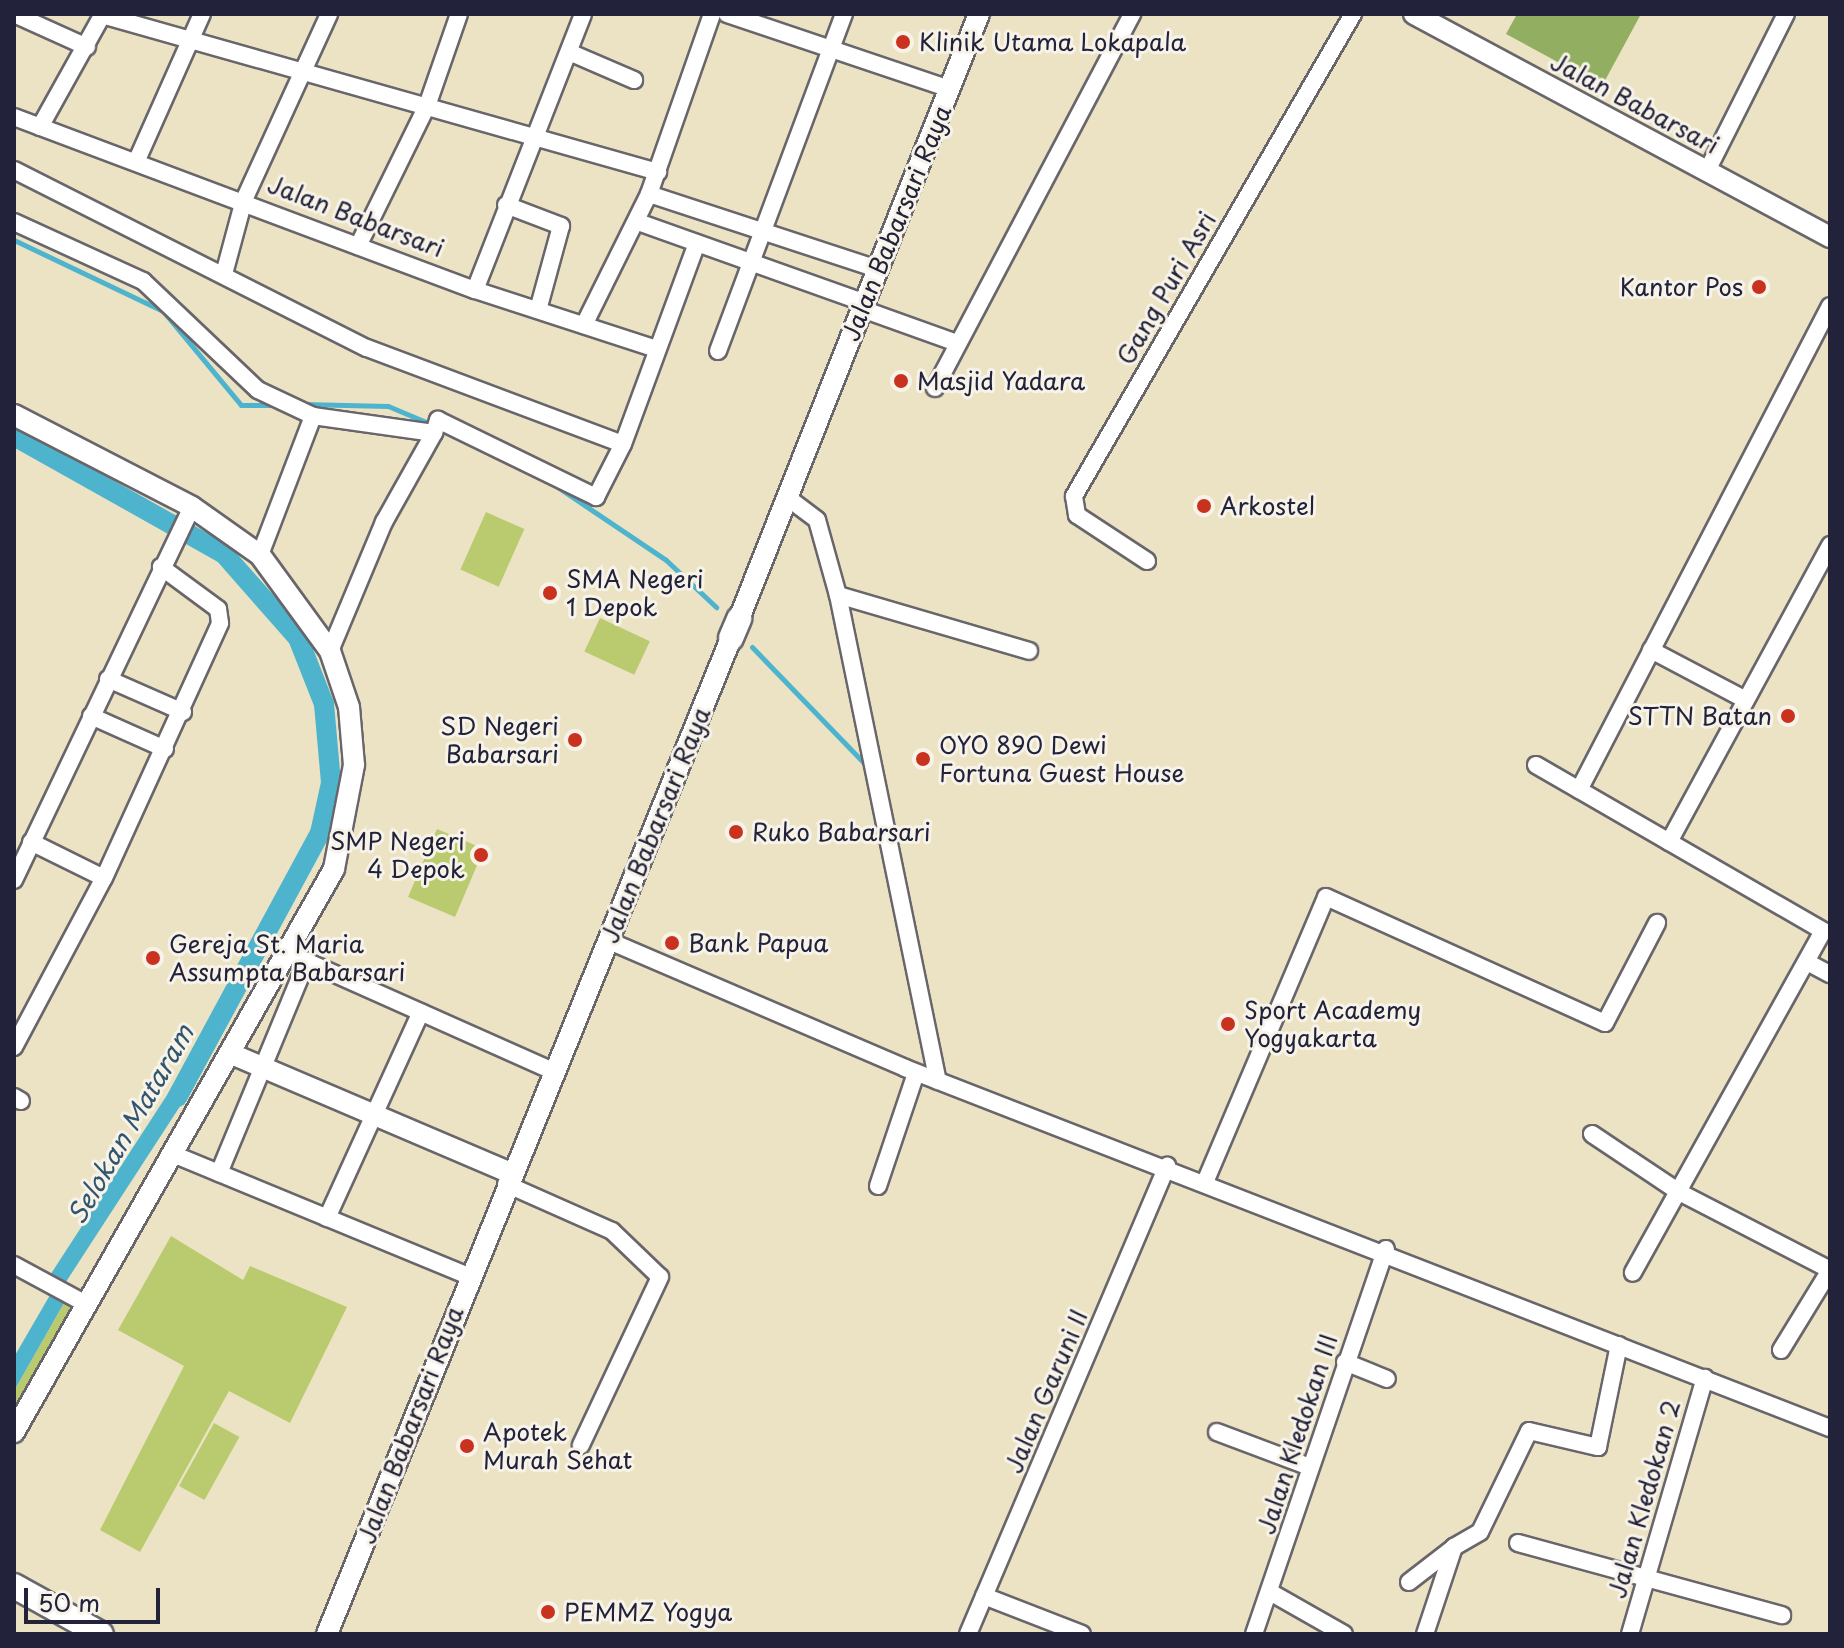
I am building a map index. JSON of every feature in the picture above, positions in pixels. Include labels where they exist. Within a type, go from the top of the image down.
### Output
[{"type":"main road","points":[[14,1586],[101,1634]]},
{"type":"street","points":[[14,14],[87,47]]},
{"type":"street","points":[[137,160],[202,14]]},
{"type":"street","points":[[224,274],[244,200],[329,14]]},
{"type":"street","points":[[358,246],[427,106],[459,14]]},
{"type":"street","points":[[475,290],[529,139],[583,14]]},
{"type":"street","points":[[584,325],[638,222],[712,14]]},
{"type":"street","points":[[727,14],[950,89]]},
{"type":"street","points":[[718,351],[844,14]]},
{"type":"street","name":"Jalan Babarsari Raya","points":[[327,1634],[468,1276],[788,498],[979,14]]},
{"type":"street","points":[[935,388],[954,342],[1132,14]]},
{"type":"street","name":"Gang Puri Asri","points":[[1147,561],[1077,515],[1074,496],[1353,14]]},
{"type":"street","name":"Jalan Babarsari","points":[[1414,14],[1444,21],[1707,171],[1829,235]]},
{"type":"street","points":[[1707,171],[1786,14]]},
{"type":"street","points":[[40,127],[102,15],[427,106],[529,139],[658,172]]},
{"type":"street","points":[[569,52],[634,80]]},
{"type":"street","name":"Jalan Babarsari","points":[[14,117],[244,200],[475,290],[654,348]]},
{"type":"street","points":[[14,170],[367,348],[623,444]]},
{"type":"street","points":[[649,194],[877,269]]},
{"type":"street","points":[[506,205],[561,226],[538,310]]},
{"type":"street","points":[[14,222],[146,284],[258,390],[313,416],[434,433]]},
{"type":"street","points":[[638,222],[751,262],[954,342]]},
{"type":"street","points":[[330,651],[384,522],[434,433],[438,420],[478,435],[596,497],[623,444],[654,348],[697,243]]},
{"type":"street","points":[[1579,790],[1830,306]]},
{"type":"street","points":[[14,415],[191,510],[260,555],[330,651],[350,716],[350,808],[334,869],[298,958],[262,1068],[219,1173]]},
{"type":"street","points":[[260,555],[313,416]]},
{"type":"street","points":[[788,498],[817,520],[838,595],[938,1081]]},
{"type":"street","points":[[14,880],[191,510]]},
{"type":"street","points":[[1669,842],[1830,545]]},
{"type":"street","points":[[14,1047],[104,878],[183,712],[220,616],[166,560]]},
{"type":"street","points":[[838,595],[1029,651]]},
{"type":"street","points":[[1651,650],[1746,700]]},
{"type":"street","points":[[108,679],[183,712]]},
{"type":"street","points":[[91,716],[165,749]]},
{"type":"street","points":[[1536,765],[1823,931],[1633,1273]]},
{"type":"street","points":[[31,842],[104,878]]},
{"type":"street","points":[[1206,1180],[1326,897],[1605,1023],[1657,923]]},
{"type":"street","points":[[607,940],[916,1073],[1386,1249],[1830,1428]]},
{"type":"street","points":[[298,958],[553,1071]]},
{"type":"street","points":[[14,1432],[80,1301],[298,958]]},
{"type":"street","points":[[1807,962],[1830,974]]},
{"type":"street","points":[[327,1218],[421,1012]]},
{"type":"street","points":[[234,1055],[509,1178],[612,1231],[660,1277],[581,1445]]},
{"type":"street","points":[[878,1186],[916,1073]]},
{"type":"street","points":[[1592,1134],[1679,1192],[1830,1270],[1781,1350]]},
{"type":"street","points":[[175,1155],[468,1276]]},
{"type":"street","name":"Jalan Garuni II","points":[[968,1634],[1167,1166]]},
{"type":"street","name":"Jalan Kledokan III","points":[[1254,1634],[1386,1249]]},
{"type":"street","points":[[14,1265],[80,1301]]},
{"type":"street","points":[[1409,1582],[1454,1547],[1480,1532],[1529,1431],[1598,1447],[1619,1345]]},
{"type":"street","points":[[1345,1362],[1387,1379]]},
{"type":"street","name":"Jalan Kledokan 2","points":[[1630,1634],[1705,1378]]},
{"type":"street","points":[[1217,1432],[1310,1467]]},
{"type":"street","points":[[1518,1543],[1644,1581],[1782,1615]]},
{"type":"street","points":[[1425,1634],[1454,1547]]},
{"type":"street","points":[[1270,1592],[1344,1634]]},
{"type":"street","points":[[984,1596],[1082,1634]]},
{"type":"green space","points":[[1517,14],[1641,14],[1602,86],[1506,34]]},
{"type":"green space","points":[[486,512],[524,529],[499,587],[460,570]]},
{"type":"green space","points":[[600,618],[650,641],[634,675],[584,652]]},
{"type":"green space","points":[[437,829],[484,849],[455,917],[408,897]]},
{"type":"green space","points":[[171,1236],[243,1280],[250,1266],[347,1307],[290,1423],[229,1391],[140,1552],[100,1530],[184,1366],[118,1330]]},
{"type":"green space","points":[[64,1303],[73,1308],[14,1411],[14,1391]]},
{"type":"green space","points":[[214,1423],[239,1437],[204,1500],[179,1486]]},
{"type":"water","points":[[182,1072],[196,1081],[63,1286],[49,1277]]},
{"type":"water","points":[[50,1295],[64,1303],[14,1391],[14,1357]]},
{"type":"waterway","points":[[14,240],[163,311],[241,405],[277,405]]},
{"type":"waterway","points":[[303,404],[388,406],[433,425]]},
{"type":"waterway","name":"Selokan Mataram","points":[[14,436],[224,554],[298,638],[324,704],[331,783],[320,833],[177,1097]]},
{"type":"waterway","points":[[553,484],[666,560],[716,607]]},
{"type":"waterway","points":[[752,647],[868,767]]},
{"type":"place","name":"Klinik Utama Lokapala","points":[[903,42]]},
{"type":"place","name":"Kantor Pos","points":[[1759,287]]},
{"type":"place","name":"Masjid Yadara","points":[[901,381]]},
{"type":"place","name":"Arkostel","points":[[1204,506]]},
{"type":"place","name":"SMA Negeri 1 Depok","points":[[550,593]]},
{"type":"place","name":"STTN Batan","points":[[1788,716]]},
{"type":"place","name":"SD Negeri Babarsari","points":[[575,740]]},
{"type":"place","name":"OYO 890 Dewi Fortuna Guest House","points":[[923,759]]},
{"type":"place","name":"Ruko Babarsari","points":[[736,832]]},
{"type":"place","name":"SMP Negeri 4 Depok","points":[[481,855]]},
{"type":"place","name":"Bank Papua","points":[[672,943]]},
{"type":"place","name":"Gereja St. Maria Assumpta Babarsari","points":[[153,958]]},
{"type":"place","name":"Sport Academy Yogyakarta","points":[[1228,1024]]},
{"type":"place","name":"Apotek Murah Sehat","points":[[467,1446]]},
{"type":"place","name":"PEMMZ Yogya","points":[[548,1612]]}]
